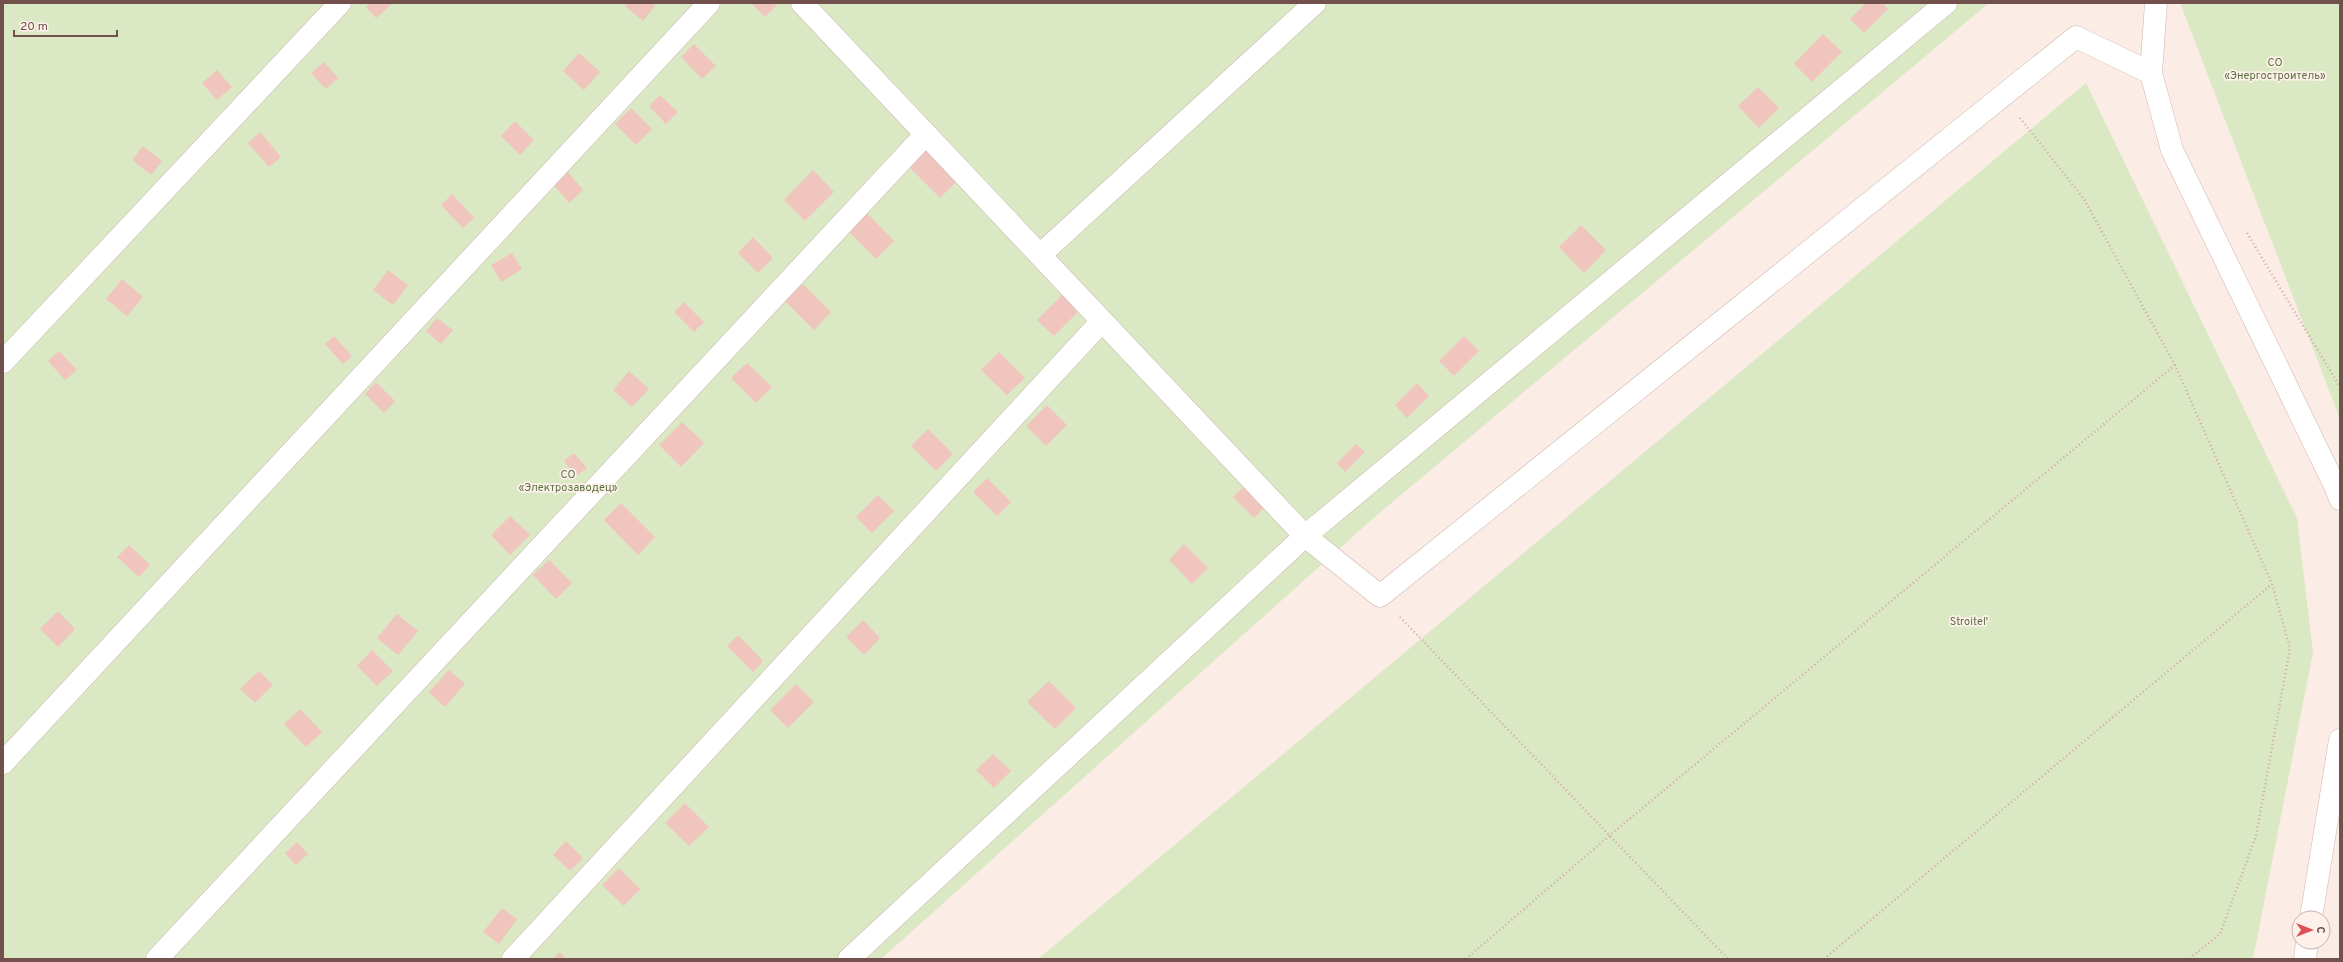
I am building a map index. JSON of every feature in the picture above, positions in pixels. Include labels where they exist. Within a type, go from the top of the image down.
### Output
[{"type":"lane","points":[[3,362],[340,3]]},
{"type":"lane","points":[[3,763],[709,3]]},
{"type":"lane","points":[[1040,255],[1315,3]]},
{"type":"lane","points":[[849,959],[1305,536],[1946,3]]},
{"type":"lane","points":[[2156,3],[2151,73],[2172,150],[2340,499]]},
{"type":"lane","points":[[805,4],[1305,536],[1380,596],[2076,37],[2151,73]]},
{"type":"lane","points":[[157,959],[926,134]]},
{"type":"lane","points":[[513,959],[1102,320]]},
{"type":"lane","points":[[2312,910],[2340,740]]},
{"type":"path","points":[[2002,96],[2084,200],[2175,365],[2272,584],[2290,648],[2256,836],[2220,934],[2189,959]]},
{"type":"path","points":[[1466,959],[1609,836],[2175,365]]},
{"type":"path","points":[[1824,959],[2272,584]]},
{"type":"path","points":[[1380,596],[1728,959]]},
{"type":"green space","name":"СО «Электрозаводец»","points":[[3,3],[1989,3],[1377,515],[881,959],[3,959]]},
{"type":"green space","name":"СО «Энергостроитель»","points":[[2180,3],[2340,3],[2340,419]]},
{"type":"green space","name":"Stroitel'","points":[[2086,83],[2297,518],[2313,652],[2253,959],[1038,959]]},
{"type":"building","points":[[371,3],[393,3],[376,18],[366,7]]},
{"type":"building","points":[[628,3],[652,3],[655,6],[643,21],[625,6]]},
{"type":"building","points":[[751,3],[779,3],[765,17]]},
{"type":"building","points":[[1866,3],[1882,3],[1888,9],[1864,33],[1850,19]]},
{"type":"building","points":[[1823,34],[1842,52],[1812,82],[1794,64]]},
{"type":"building","points":[[694,44],[716,66],[702,79],[681,57]]},
{"type":"building","points":[[579,53],[600,72],[584,90],[563,71]]},
{"type":"building","points":[[324,62],[338,78],[326,89],[311,73]]},
{"type":"building","points":[[217,70],[232,87],[217,100],[202,83]]},
{"type":"building","points":[[1758,87],[1779,108],[1759,128],[1738,106]]},
{"type":"building","points":[[660,95],[678,112],[666,124],[649,106]]},
{"type":"building","points":[[631,108],[652,129],[636,145],[615,124]]},
{"type":"building","points":[[515,121],[534,140],[520,155],[501,136]]},
{"type":"building","points":[[260,132],[281,157],[269,167],[248,143]]},
{"type":"building","points":[[932,143],[964,174],[940,198],[908,166]]},
{"type":"building","points":[[143,146],[162,161],[151,175],[132,160]]},
{"type":"building","points":[[813,170],[834,192],[805,221],[784,200]]},
{"type":"building","points":[[567,171],[583,190],[569,203],[553,184]]},
{"type":"building","points":[[452,194],[474,218],[463,228],[441,205]]},
{"type":"building","points":[[867,213],[894,241],[876,259],[849,232]]},
{"type":"building","points":[[1581,225],[1606,250],[1584,273],[1559,247]]},
{"type":"building","points":[[753,237],[773,258],[758,273],[738,253]]},
{"type":"building","points":[[512,253],[522,269],[501,282],[491,265]]},
{"type":"building","points":[[388,270],[408,285],[393,305],[373,290]]},
{"type":"building","points":[[122,279],[143,297],[127,316],[106,299]]},
{"type":"building","points":[[803,284],[831,312],[814,330],[785,301]]},
{"type":"building","points":[[1064,293],[1080,310],[1054,336],[1037,320]]},
{"type":"building","points":[[684,302],[704,322],[694,332],[674,312]]},
{"type":"building","points":[[437,318],[453,330],[441,344],[426,331]]},
{"type":"building","points":[[334,336],[352,356],[343,364],[325,344]]},
{"type":"building","points":[[1464,336],[1479,351],[1454,376],[1439,361]]},
{"type":"building","points":[[59,351],[77,370],[65,380],[48,361]]},
{"type":"building","points":[[999,352],[1025,378],[1007,395],[981,370]]},
{"type":"building","points":[[747,363],[772,387],[756,403],[731,378]]},
{"type":"building","points":[[629,371],[649,389],[632,407],[613,390]]},
{"type":"building","points":[[376,382],[395,401],[384,413],[365,394]]},
{"type":"building","points":[[1417,383],[1429,396],[1407,418],[1395,405]]},
{"type":"building","points":[[1047,405],[1067,425],[1046,446],[1026,426]]},
{"type":"building","points":[[682,422],[704,443],[681,467],[659,445]]},
{"type":"building","points":[[928,429],[953,454],[936,471],[911,446]]},
{"type":"building","points":[[1356,444],[1365,452],[1345,472],[1337,463]]},
{"type":"building","points":[[574,453],[587,468],[576,476],[564,461]]},
{"type":"building","points":[[987,478],[1011,502],[997,516],[973,492]]},
{"type":"building","points":[[1249,481],[1270,502],[1254,518],[1233,497]]},
{"type":"building","points":[[878,495],[894,511],[872,533],[856,517]]},
{"type":"building","points":[[621,503],[655,537],[638,555],[604,520]]},
{"type":"building","points":[[510,516],[530,535],[510,555],[491,535]]},
{"type":"building","points":[[1184,544],[1208,568],[1192,584],[1169,560]]},
{"type":"building","points":[[129,545],[150,565],[139,577],[117,557]]},
{"type":"building","points":[[549,560],[572,583],[556,599],[533,575]]},
{"type":"building","points":[[58,611],[75,629],[58,647],[40,629]]},
{"type":"building","points":[[397,614],[418,631],[398,655],[377,638]]},
{"type":"building","points":[[863,620],[880,638],[864,655],[846,637]]},
{"type":"building","points":[[738,635],[763,661],[753,672],[727,646]]},
{"type":"building","points":[[372,650],[393,671],[377,686],[357,666]]},
{"type":"building","points":[[449,670],[465,684],[445,707],[429,692]]},
{"type":"building","points":[[259,671],[273,685],[255,703],[240,689]]},
{"type":"building","points":[[1049,681],[1076,708],[1055,729],[1027,702]]},
{"type":"building","points":[[796,684],[814,702],[788,728],[770,710]]},
{"type":"building","points":[[300,709],[322,732],[306,747],[284,724]]},
{"type":"building","points":[[993,754],[1011,771],[994,788],[976,770]]},
{"type":"building","points":[[685,803],[709,827],[689,846],[665,823]]},
{"type":"building","points":[[566,841],[583,858],[570,871],[553,855]]},
{"type":"building","points":[[297,842],[308,854],[296,865],[285,853]]},
{"type":"building","points":[[619,868],[640,889],[624,906],[602,885]]},
{"type":"building","points":[[502,908],[517,919],[499,944],[483,932]]},
{"type":"building","points":[[560,952],[566,959],[553,959]]}]
